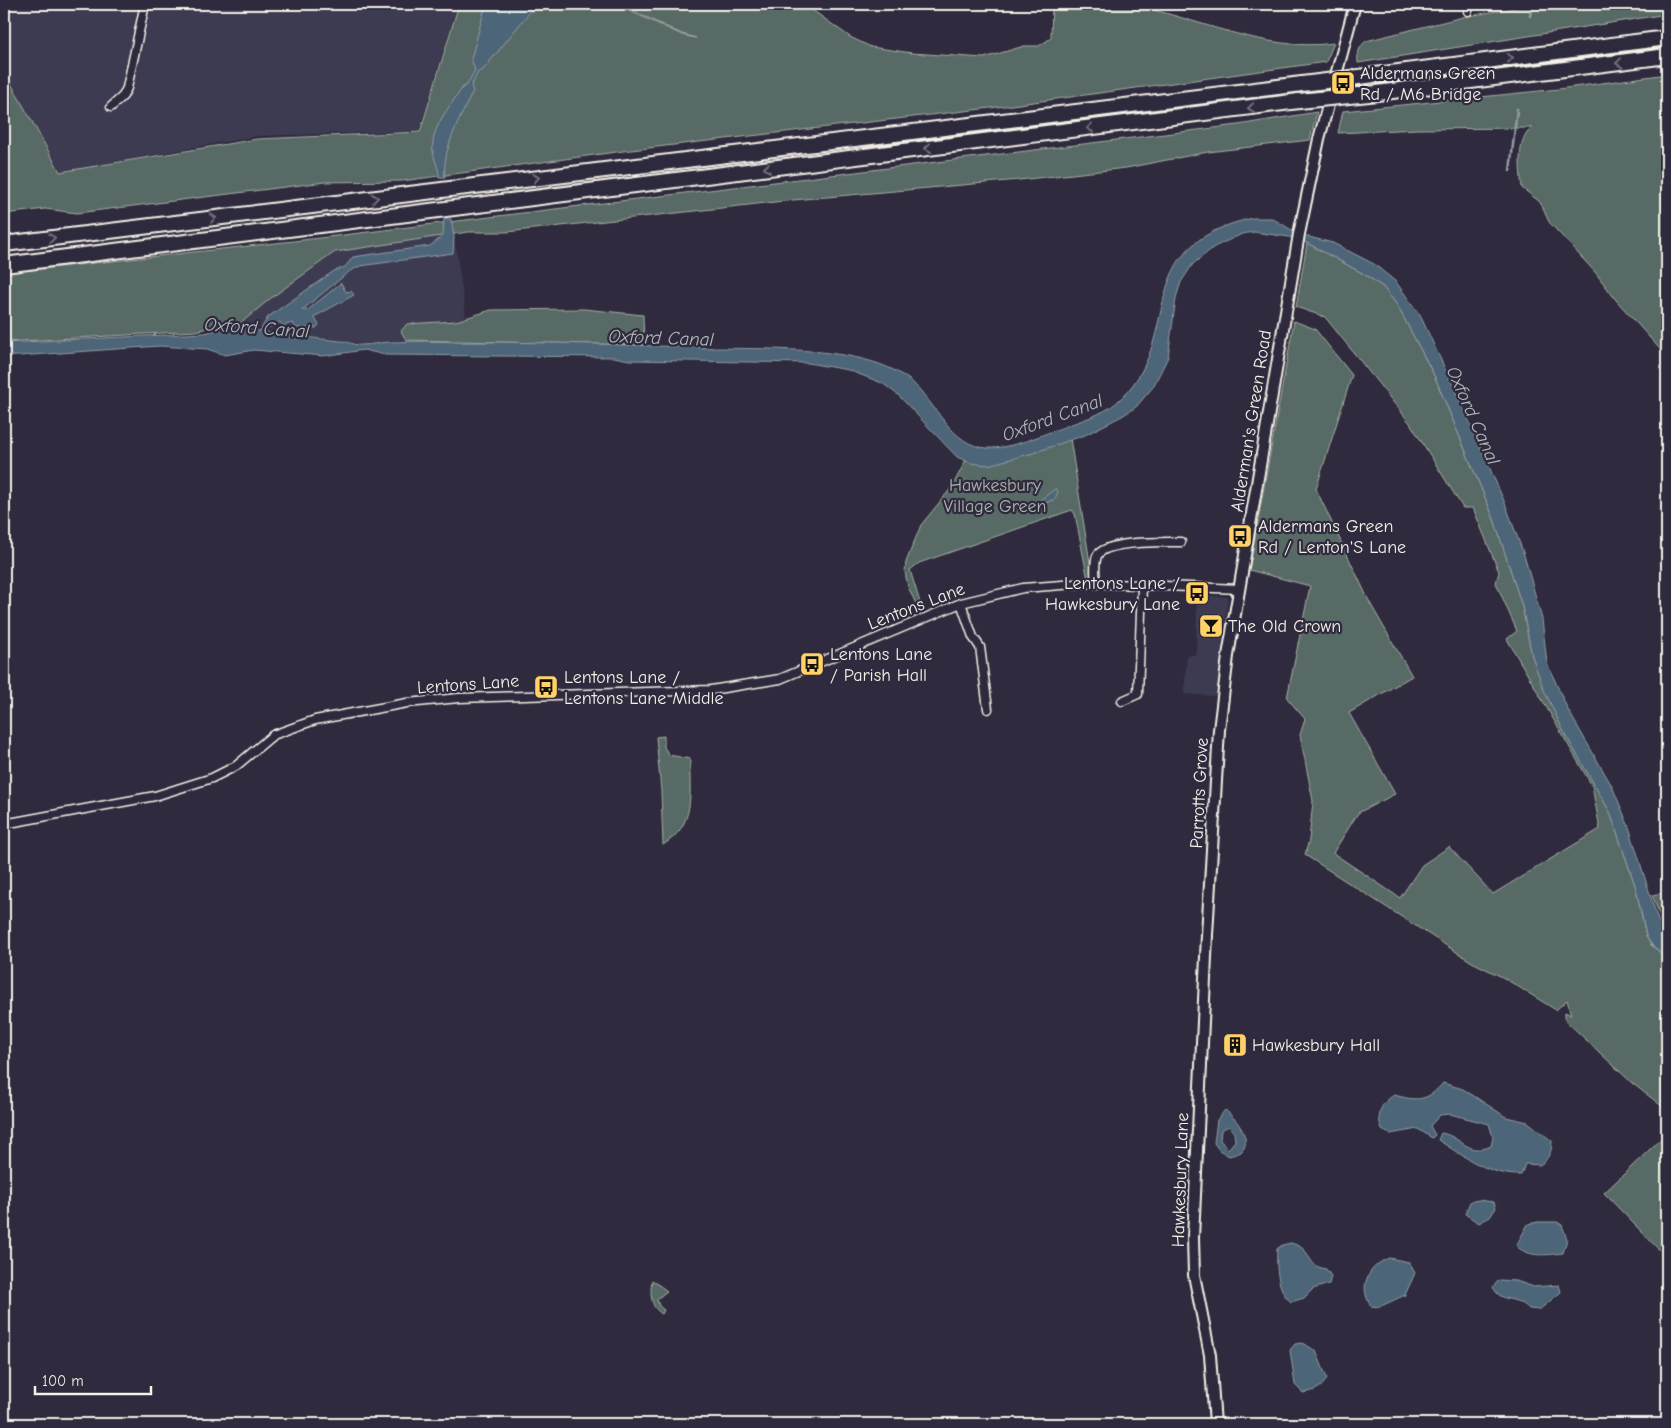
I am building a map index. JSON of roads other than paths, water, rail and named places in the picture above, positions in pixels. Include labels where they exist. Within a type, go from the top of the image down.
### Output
[{"type":"highway","points":[[4,244],[1667,38]]},
{"type":"highway","points":[[4,264],[1667,56]]},
{"type":"main road","name":"Alderman's Green Road","points":[[1228,654],[1288,288],[1305,205],[1355,4]]},
{"type":"main road","name":"Parrotts Grove","points":[[1207,935],[1220,730],[1228,654]]},
{"type":"main road","name":"Hawkesbury Lane","points":[[1207,935],[1193,1238],[1194,1275],[1210,1355],[1215,1424]]},
{"type":"street","points":[[111,106],[123,96],[127,88],[145,4]]},
{"type":"street","points":[[1096,584],[1095,572],[1098,556],[1104,550],[1142,542],[1181,542]]},
{"type":"street","name":"Lentons Lane","points":[[4,824],[155,796],[212,778],[236,766],[273,734],[291,727],[315,720],[388,706],[459,698],[711,690],[780,679],[961,603],[1023,588],[1064,584],[1096,584],[1240,589]]},
{"type":"street","points":[[1122,700],[1138,694],[1142,585]]},
{"type":"street","points":[[961,603],[973,637],[980,647],[986,706]]},
{"type":"water","points":[[486,4],[529,4],[533,8],[483,70],[478,72],[471,86],[473,91],[449,144],[446,155],[445,177],[439,177],[433,151],[435,134],[447,110],[462,88],[467,85],[475,70],[471,59]]},
{"type":"water","points":[[1253,218],[1272,218],[1290,229],[1309,237],[1333,243],[1374,264],[1396,282],[1420,315],[1505,503],[1524,555],[1542,619],[1547,663],[1568,710],[1612,786],[1629,827],[1658,920],[1667,934],[1667,958],[1651,944],[1646,936],[1636,888],[1610,812],[1564,732],[1543,688],[1532,656],[1522,606],[1494,519],[1434,375],[1397,305],[1383,287],[1364,274],[1307,243],[1289,237],[1254,232],[1242,234],[1214,247],[1193,264],[1181,282],[1176,298],[1168,357],[1153,387],[1136,407],[1085,435],[1033,453],[988,465],[971,463],[957,457],[898,395],[882,383],[848,370],[808,363],[629,360],[614,357],[385,355],[364,350],[323,356],[254,350],[225,355],[207,349],[160,346],[4,357],[4,343],[205,333],[232,325],[260,331],[268,317],[334,271],[345,267],[353,257],[430,246],[443,236],[444,219],[451,219],[454,237],[453,253],[360,266],[350,271],[302,310],[308,310],[341,283],[346,292],[351,291],[354,295],[314,317],[319,325],[316,328],[297,328],[292,323],[283,326],[280,322],[267,328],[266,332],[343,341],[359,345],[417,341],[556,343],[780,349],[843,355],[888,367],[905,376],[921,391],[945,422],[963,440],[974,445],[997,448],[1026,441],[1104,411],[1116,403],[1138,378],[1151,351],[1164,297],[1173,272],[1188,250],[1213,231]]},
{"type":"water","points":[[1055,489],[1058,491],[1055,499],[1045,503],[1040,500]]},
{"type":"water","points":[[1443,1083],[1463,1089],[1506,1117],[1528,1122],[1552,1141],[1551,1152],[1548,1157],[1540,1165],[1525,1164],[1521,1175],[1488,1169],[1438,1140],[1441,1133],[1454,1138],[1470,1148],[1483,1149],[1491,1146],[1493,1137],[1489,1124],[1450,1114],[1440,1115],[1430,1126],[1435,1135],[1432,1138],[1418,1129],[1390,1134],[1382,1130],[1379,1114],[1382,1106],[1389,1098],[1394,1095],[1415,1099],[1427,1097]]},
{"type":"water","points":[[1225,1110],[1238,1123],[1242,1129],[1245,1141],[1241,1152],[1229,1156],[1219,1150],[1214,1143],[1217,1120]],"holes":[[[1229,1126],[1234,1133],[1235,1141],[1228,1149],[1220,1140],[1221,1130]]]},
{"type":"water","points":[[1478,1200],[1494,1202],[1496,1208],[1490,1217],[1479,1223],[1465,1214],[1470,1202]]},
{"type":"water","points":[[1557,1222],[1562,1225],[1567,1239],[1563,1253],[1533,1254],[1516,1246],[1528,1224]]},
{"type":"water","points":[[1291,1243],[1304,1249],[1315,1265],[1326,1269],[1331,1276],[1329,1284],[1313,1289],[1304,1298],[1291,1302],[1280,1285],[1277,1270],[1277,1249],[1282,1245]]},
{"type":"water","points":[[1389,1258],[1409,1262],[1415,1273],[1405,1295],[1379,1307],[1371,1306],[1365,1292],[1367,1278],[1376,1266]]},
{"type":"water","points":[[1499,1280],[1516,1281],[1534,1287],[1559,1285],[1561,1292],[1539,1310],[1529,1309],[1519,1302],[1500,1296],[1493,1287]]},
{"type":"water","points":[[1303,1343],[1316,1351],[1327,1378],[1323,1385],[1317,1389],[1303,1393],[1295,1385],[1290,1350],[1295,1344]]},
{"type":"waterway","points":[[1530,16],[1532,4]]},
{"type":"waterway","points":[[1510,171],[1517,109]]},
{"type":"place","name":"Aldermans Green Rd / M6 Bridge","points":[[1343,83]]},
{"type":"place","name":"Aldermans Green Rd / Lenton'S Lane","points":[[1240,536]]},
{"type":"place","name":"Lentons Lane / Hawkesbury Lane","points":[[1197,593]]},
{"type":"place","name":"The Old Crown","points":[[1211,626]]},
{"type":"place","name":"Lentons Lane / Parish Hall","points":[[812,664]]},
{"type":"place","name":"Lentons Lane / Lentons Lane Middle","points":[[546,687]]},
{"type":"place","name":"Hawkesbury Hall","points":[[1235,1045]]},
{"type":"water label","name":"Oxford Canal","points":[[257,327]]},
{"type":"water label","name":"Oxford Canal","points":[[661,337]]},
{"type":"water label","name":"Oxford Canal","points":[[1474,415]]},
{"type":"water label","name":"Oxford Canal","points":[[1052,417]]},
{"type":"park label","name":"Hawkesbury Village Green","points":[[995,495]]}]
